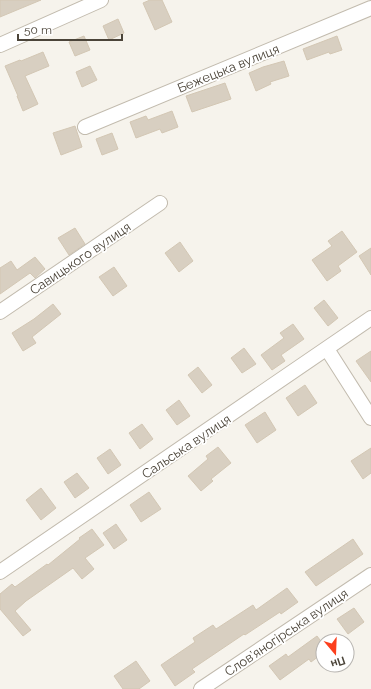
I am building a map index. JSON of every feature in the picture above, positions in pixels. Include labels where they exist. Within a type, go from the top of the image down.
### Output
[{"type":"street","points":[[0,45],[101,0]]},
{"type":"street","name":"Бежецька вулиця","points":[[84,127],[371,8]]},
{"type":"street","name":"Савицького вулиця","points":[[0,312],[160,203]]},
{"type":"street","name":"Сальська вулиця","points":[[0,572],[371,318]]},
{"type":"street","points":[[327,349],[371,418]]},
{"type":"street","name":"Слов’яногірська вулиця","points":[[201,689],[371,575]]},
{"type":"building","points":[[0,0],[41,0],[0,17]]},
{"type":"building","points":[[150,0],[162,0],[172,22],[155,30],[143,3]]},
{"type":"building","points":[[118,19],[124,33],[109,40],[103,26]]},
{"type":"building","points":[[84,36],[90,50],[75,56],[69,42]]},
{"type":"building","points":[[337,36],[342,50],[330,54],[329,52],[307,60],[303,49]]},
{"type":"building","points":[[43,52],[49,66],[25,76],[38,104],[23,111],[5,66]]},
{"type":"building","points":[[284,61],[289,76],[270,82],[271,84],[256,91],[249,73]]},
{"type":"building","points":[[90,66],[97,80],[82,87],[76,72]]},
{"type":"building","points":[[225,83],[231,99],[192,112],[186,96]]},
{"type":"building","points":[[172,111],[178,127],[162,133],[160,129],[136,138],[130,122],[146,116],[148,120]]},
{"type":"building","points":[[75,126],[82,147],[61,155],[53,133]]},
{"type":"building","points":[[112,133],[118,149],[102,155],[96,139]]},
{"type":"building","points":[[75,228],[85,244],[69,255],[58,238]]},
{"type":"building","points":[[342,231],[357,252],[338,266],[341,271],[327,281],[312,260],[332,246],[328,241]]},
{"type":"building","points":[[180,242],[193,261],[179,272],[165,253]]},
{"type":"building","points":[[371,248],[371,275],[359,256]]},
{"type":"building","points":[[35,257],[45,269],[35,278],[30,273],[0,294],[0,268],[11,261],[17,270]]},
{"type":"building","points":[[114,267],[127,286],[113,296],[99,277]]},
{"type":"building","points":[[324,300],[338,318],[328,326],[314,308]]},
{"type":"building","points":[[53,304],[61,314],[32,337],[36,343],[23,351],[12,333],[34,319]]},
{"type":"building","points":[[293,324],[304,339],[281,355],[285,361],[272,370],[261,355],[284,338],[280,333]]},
{"type":"building","points":[[244,348],[256,364],[242,373],[231,358]]},
{"type":"building","points":[[371,351],[371,382],[356,361]]},
{"type":"building","points":[[198,367],[212,385],[202,393],[188,375]]},
{"type":"building","points":[[305,385],[317,403],[298,416],[286,398]]},
{"type":"building","points":[[179,400],[190,416],[177,425],[166,410]]},
{"type":"building","points":[[265,412],[276,430],[257,443],[245,425]]},
{"type":"building","points":[[142,424],[153,439],[140,449],[129,433]]},
{"type":"building","points":[[218,447],[231,463],[211,479],[213,481],[201,491],[188,476],[208,459],[206,456]]},
{"type":"building","points":[[371,448],[371,473],[363,479],[351,461]]},
{"type":"building","points":[[110,449],[121,465],[108,474],[97,458]]},
{"type":"building","points":[[77,473],[89,488],[75,498],[64,482]]},
{"type":"building","points":[[41,488],[56,508],[41,520],[26,500]]},
{"type":"building","points":[[149,492],[161,509],[141,522],[130,505]]},
{"type":"building","points":[[116,524],[127,540],[114,549],[103,533]]},
{"type":"building","points":[[92,529],[104,545],[85,558],[94,569],[82,579],[73,568],[26,601],[15,611],[31,630],[23,636],[0,609],[0,594],[12,584],[15,587],[47,564],[48,565],[80,539],[79,538]]},
{"type":"building","points":[[353,539],[363,554],[316,586],[305,572]]},
{"type":"building","points":[[287,588],[298,602],[281,614],[280,612],[245,635],[244,634],[192,669],[195,672],[175,686],[161,665],[195,642],[193,638],[213,625],[216,629],[253,605],[256,610]]},
{"type":"building","points":[[354,608],[364,622],[347,633],[337,619]]},
{"type":"building","points":[[315,637],[315,659],[311,662],[309,659],[280,680],[269,666],[286,654],[288,657]]},
{"type":"building","points":[[136,661],[150,681],[139,689],[123,689],[114,676]]}]
